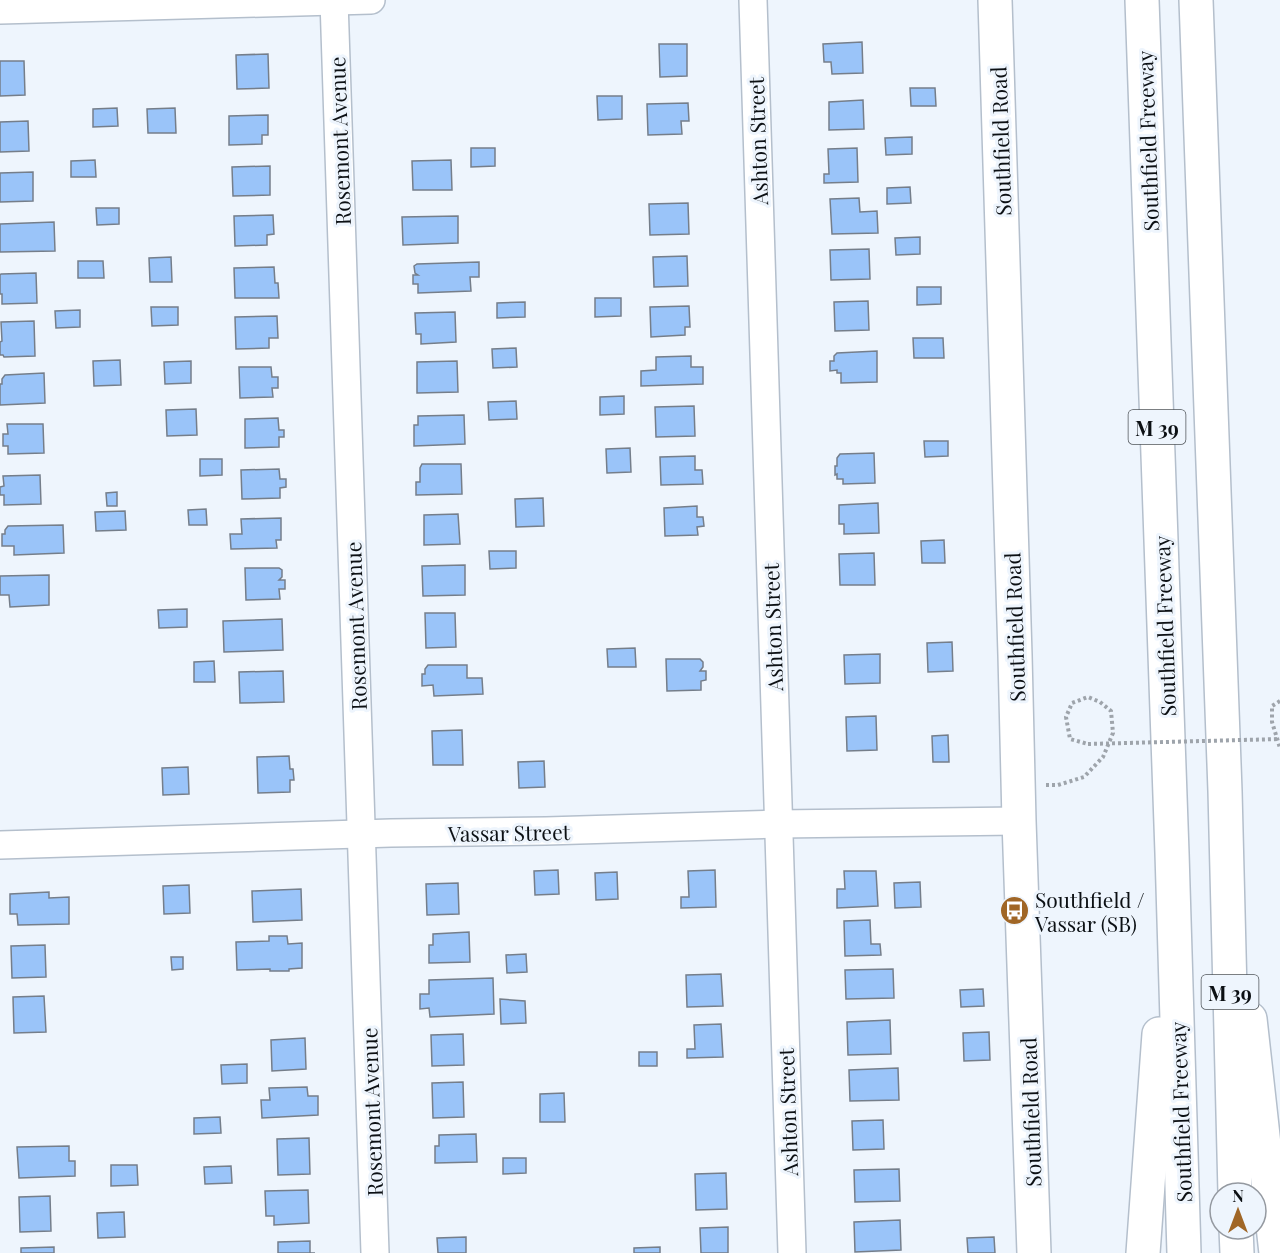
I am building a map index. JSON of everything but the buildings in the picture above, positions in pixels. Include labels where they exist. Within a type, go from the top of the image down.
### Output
[{"type":"main road","name":"Southfield Road","points":[[995,0],[1034,1253]]},
{"type":"main road","name":"Southfield Freeway","points":[[1142,0],[1173,853],[1184,1253]]},
{"type":"main road","name":"M 39","points":[[1196,0],[1225,791],[1235,1181]]},
{"type":"main road","points":[[1225,791],[1276,1253]]},
{"type":"main road","points":[[1143,1253],[1173,853]]},
{"type":"street","name":"Rosemont Avenue","points":[[334,0],[375,1253]]},
{"type":"street","points":[[0,10],[371,0]]},
{"type":"street","name":"Ashton Street","points":[[753,0],[792,1253]]},
{"type":"street","name":"Vassar Street","points":[[0,845],[778,824],[1019,821]]},
{"type":"path","points":[[1039,785],[1058,784],[1084,777],[1103,757],[1113,733],[1111,711],[1100,702],[1088,697],[1072,703],[1066,717],[1070,739],[1088,744],[1280,739]]},
{"type":"path","points":[[1280,701],[1272,706],[1272,722],[1280,748]]},
{"type":"place","name":"Southfield / Vassar (SB)","points":[[1014,911]]}]
